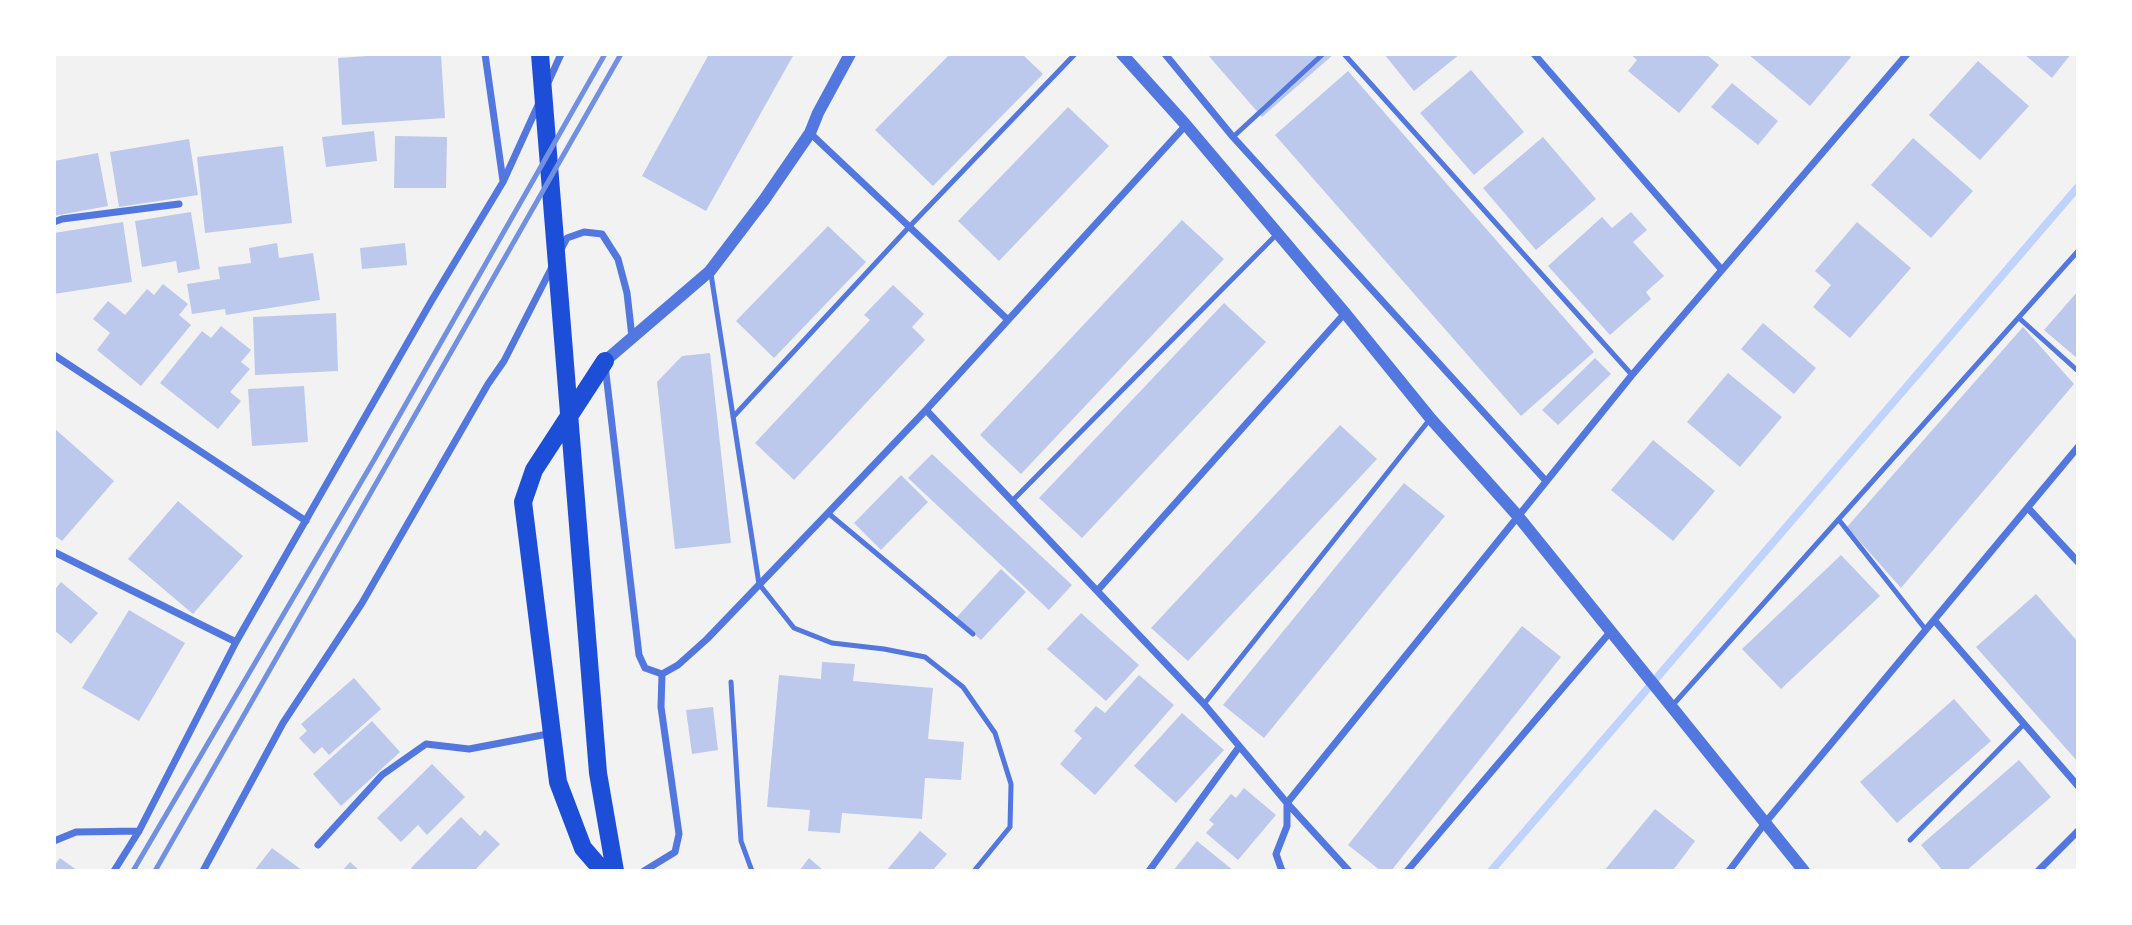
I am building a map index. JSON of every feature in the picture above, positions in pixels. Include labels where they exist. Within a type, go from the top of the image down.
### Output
[{"type":"main road","points":[[540,54],[598,773],[615,871]]},
{"type":"main road","points":[[603,871],[583,848],[558,782],[523,502],[534,470],[605,361]]},
{"type":"street","points":[[485,54],[503,182]]},
{"type":"street","points":[[114,871],[139,831],[236,642],[503,182],[561,54]]},
{"type":"street","points":[[850,54],[818,113],[810,134],[710,271],[605,361],[639,655],[645,668],[662,674],[678,665],[707,639],[828,513],[926,410],[1186,125]]},
{"type":"street","points":[[1122,54],[1186,125],[1431,418],[1517,515],[1804,871]]},
{"type":"street","points":[[1165,54],[1233,137],[1546,481]]},
{"type":"street","points":[[1282,871],[1276,854],[1287,826],[1287,803],[1632,375],[1907,54]]},
{"type":"street","points":[[1539,56],[1722,270]]},
{"type":"street","points":[[810,134],[1007,319]]},
{"type":"street","points":[[54,222],[179,204]]},
{"type":"street","points":[[203,871],[284,723],[362,603],[488,383],[504,361],[567,238],[584,232],[601,234],[618,259],[632,337]]},
{"type":"street","points":[[1097,592],[1345,313]]},
{"type":"street","points":[[54,355],[306,521]]},
{"type":"street","points":[[926,410],[1204,704],[1287,803],[1349,871]]},
{"type":"street","points":[[1729,871],[1765,823],[2078,447]]},
{"type":"street","points":[[2028,508],[2078,562]]},
{"type":"street","points":[[54,552],[236,642]]},
{"type":"street","points":[[1934,620],[2078,786]]},
{"type":"street","points":[[1407,871],[1611,630]]},
{"type":"street","points":[[644,871],[675,852],[679,834],[661,707],[662,674]]},
{"type":"street","points":[[318,845],[382,775],[426,744],[469,749],[553,733]]},
{"type":"street","points":[[1149,871],[1239,747]]},
{"type":"street","points":[[54,841],[76,832],[139,831]]},
{"type":"street","points":[[2038,871],[2078,831]]},
{"type":"lane","points":[[733,417],[909,227],[1075,54]]},
{"type":"lane","points":[[1233,137],[1323,54]]},
{"type":"lane","points":[[1344,54],[1632,375]]},
{"type":"lane","points":[[1012,501],[1278,234]]},
{"type":"lane","points":[[1671,707],[2078,251]]},
{"type":"lane","points":[[710,271],[759,584],[794,628],[832,643],[925,657],[963,687],[995,733],[1012,784],[1010,827],[974,871]]},
{"type":"lane","points":[[2020,318],[2078,371]]},
{"type":"lane","points":[[1204,704],[1431,418]]},
{"type":"lane","points":[[828,513],[973,634]]},
{"type":"lane","points":[[1839,520],[1926,630]]},
{"type":"lane","points":[[732,682],[741,841],[752,871]]},
{"type":"lane","points":[[1910,840],[2024,724]]},
{"type":"building","points":[[441,54],[445,118],[342,125],[338,58]]},
{"type":"building","points":[[709,54],[794,54],[706,211],[642,176]]},
{"type":"building","points":[[950,54],[1022,54],[1043,74],[933,186],[875,130]]},
{"type":"building","points":[[1207,54],[1334,54],[1262,117]]},
{"type":"building","points":[[1384,54],[1460,54],[1414,91]]},
{"type":"building","points":[[1630,54],[1706,54],[1719,65],[1679,113],[1628,71],[1637,60]]},
{"type":"building","points":[[1748,54],[1848,54],[1851,57],[1810,106]]},
{"type":"building","points":[[2024,54],[2071,54],[2052,78]]},
{"type":"building","points":[[1978,61],[2029,106],[1980,160],[1929,115]]},
{"type":"building","points":[[1471,70],[1524,132],[1474,175],[1420,113]]},
{"type":"building","points":[[1348,71],[1594,352],[1521,416],[1275,135]]},
{"type":"building","points":[[1732,83],[1778,121],[1758,145],[1711,107]]},
{"type":"building","points":[[1068,107],[1109,146],[999,261],[958,221]]},
{"type":"building","points":[[374,131],[377,161],[326,167],[322,137]]},
{"type":"building","points":[[395,136],[447,137],[446,188],[394,188]]},
{"type":"building","points":[[1543,137],[1596,199],[1536,250],[1483,188]]},
{"type":"building","points":[[1913,138],[1973,191],[1931,238],[1871,185]]},
{"type":"building","points":[[189,139],[198,195],[119,207],[110,152]]},
{"type":"building","points":[[283,146],[292,223],[205,233],[197,157]]},
{"type":"building","points":[[98,153],[108,206],[54,216],[54,161]]},
{"type":"building","points":[[191,212],[200,269],[178,273],[176,261],[142,267],[135,221]]},
{"type":"building","points":[[1631,212],[1647,230],[1633,242],[1664,276],[1646,292],[1651,299],[1610,335],[1548,266],[1602,217],[1612,228]]},
{"type":"building","points":[[1182,220],[1224,259],[1021,474],[980,435]]},
{"type":"building","points":[[123,222],[132,282],[54,294],[54,233]]},
{"type":"building","points":[[1857,222],[1911,268],[1850,338],[1813,307],[1831,285],[1815,271]]},
{"type":"building","points":[[828,226],[866,262],[774,358],[736,321]]},
{"type":"building","points":[[277,243],[279,258],[313,253],[320,300],[226,315],[225,309],[192,314],[187,284],[220,279],[218,267],[251,263],[249,248]]},
{"type":"building","points":[[405,243],[407,265],[362,269],[360,248]]},
{"type":"building","points":[[163,284],[188,304],[179,315],[191,325],[141,386],[97,350],[110,333],[93,319],[108,301],[125,315],[147,289],[154,295]]},
{"type":"building","points":[[893,285],[924,314],[912,327],[925,340],[794,480],[755,443],[870,320],[864,315]]},
{"type":"building","points":[[2078,291],[2078,359],[2044,330]]},
{"type":"building","points":[[1224,303],[1266,342],[1082,538],[1039,498]]},
{"type":"building","points":[[336,313],[338,371],[255,375],[253,317]]},
{"type":"building","points":[[1763,323],[1816,368],[1794,394],[1741,349]]},
{"type":"building","points":[[221,326],[251,350],[241,362],[250,369],[230,392],[241,401],[218,429],[160,383],[202,331],[211,338]]},
{"type":"building","points":[[2023,327],[2074,384],[1901,588],[1847,527]]},
{"type":"building","points":[[710,353],[731,543],[675,549],[657,382],[682,356]]},
{"type":"building","points":[[1595,358],[1611,374],[1558,425],[1542,410]]},
{"type":"building","points":[[1728,373],[1782,417],[1740,467],[1687,422]]},
{"type":"building","points":[[304,386],[308,442],[252,446],[248,389]]},
{"type":"building","points":[[1340,425],[1377,459],[1188,661],[1151,628]]},
{"type":"building","points":[[54,428],[114,481],[62,541],[54,535]]},
{"type":"building","points":[[1653,440],[1715,491],[1673,541],[1611,490]]},
{"type":"building","points":[[932,454],[1072,585],[1049,610],[908,478]]},
{"type":"building","points":[[901,475],[928,502],[881,550],[854,523]]},
{"type":"building","points":[[1404,483],[1445,516],[1264,738],[1223,705]]},
{"type":"building","points":[[178,501],[243,556],[193,614],[128,559]]},
{"type":"building","points":[[1841,555],[1880,596],[1781,689],[1742,649]]},
{"type":"building","points":[[1001,569],[1026,592],[981,640],[956,618]]},
{"type":"building","points":[[61,582],[98,613],[71,644],[54,630],[54,587]]},
{"type":"building","points":[[2036,594],[2078,642],[2078,762],[1976,647]]},
{"type":"building","points":[[129,610],[185,643],[139,721],[82,688]]},
{"type":"building","points":[[1081,613],[1139,665],[1106,701],[1047,649]]},
{"type":"building","points":[[1522,626],[1561,657],[1391,871],[1381,871],[1348,845]]},
{"type":"building","points":[[822,662],[855,664],[853,681],[933,688],[928,739],[964,742],[961,780],[925,778],[922,819],[842,813],[840,833],[808,831],[810,810],[767,807],[779,675],[821,679]]},
{"type":"building","points":[[1139,675],[1174,705],[1095,795],[1060,764],[1082,738],[1074,731],[1096,706],[1105,713]]},
{"type":"building","points":[[354,678],[381,709],[329,755],[322,747],[314,754],[299,738],[307,731],[301,724]]},
{"type":"building","points":[[1954,699],[1991,741],[1897,823],[1860,782]]},
{"type":"building","points":[[713,707],[718,750],[692,754],[686,710]]},
{"type":"building","points":[[1182,713],[1224,750],[1176,803],[1134,766]]},
{"type":"building","points":[[372,721],[400,752],[341,806],[313,774]]},
{"type":"building","points":[[2019,760],[2051,797],[1966,871],[1943,871],[1921,845]]},
{"type":"building","points":[[432,764],[465,797],[427,835],[418,825],[401,842],[377,818]]},
{"type":"building","points":[[1244,788],[1276,815],[1238,860],[1206,833],[1214,824],[1209,820],[1231,794],[1236,798]]},
{"type":"building","points":[[1655,809],[1695,841],[1677,865],[1672,871],[1604,871]]},
{"type":"building","points":[[461,817],[480,836],[485,830],[500,844],[474,871],[413,871],[411,868]]},
{"type":"building","points":[[920,831],[947,854],[932,871],[886,871]]},
{"type":"building","points":[[1197,841],[1234,871],[1173,871]]},
{"type":"building","points":[[272,848],[303,871],[254,871]]},
{"type":"building","points":[[60,858],[78,871],[54,871]]},
{"type":"building","points":[[809,858],[824,871],[799,871]]},
{"type":"building","points":[[350,862],[360,871],[342,871]]},
{"type":"waterway","points":[[1491,871],[2078,187]]},
{"type":"railway","points":[[133,871],[374,460],[605,54]]},
{"type":"railway","points":[[155,871],[621,54]]}]
